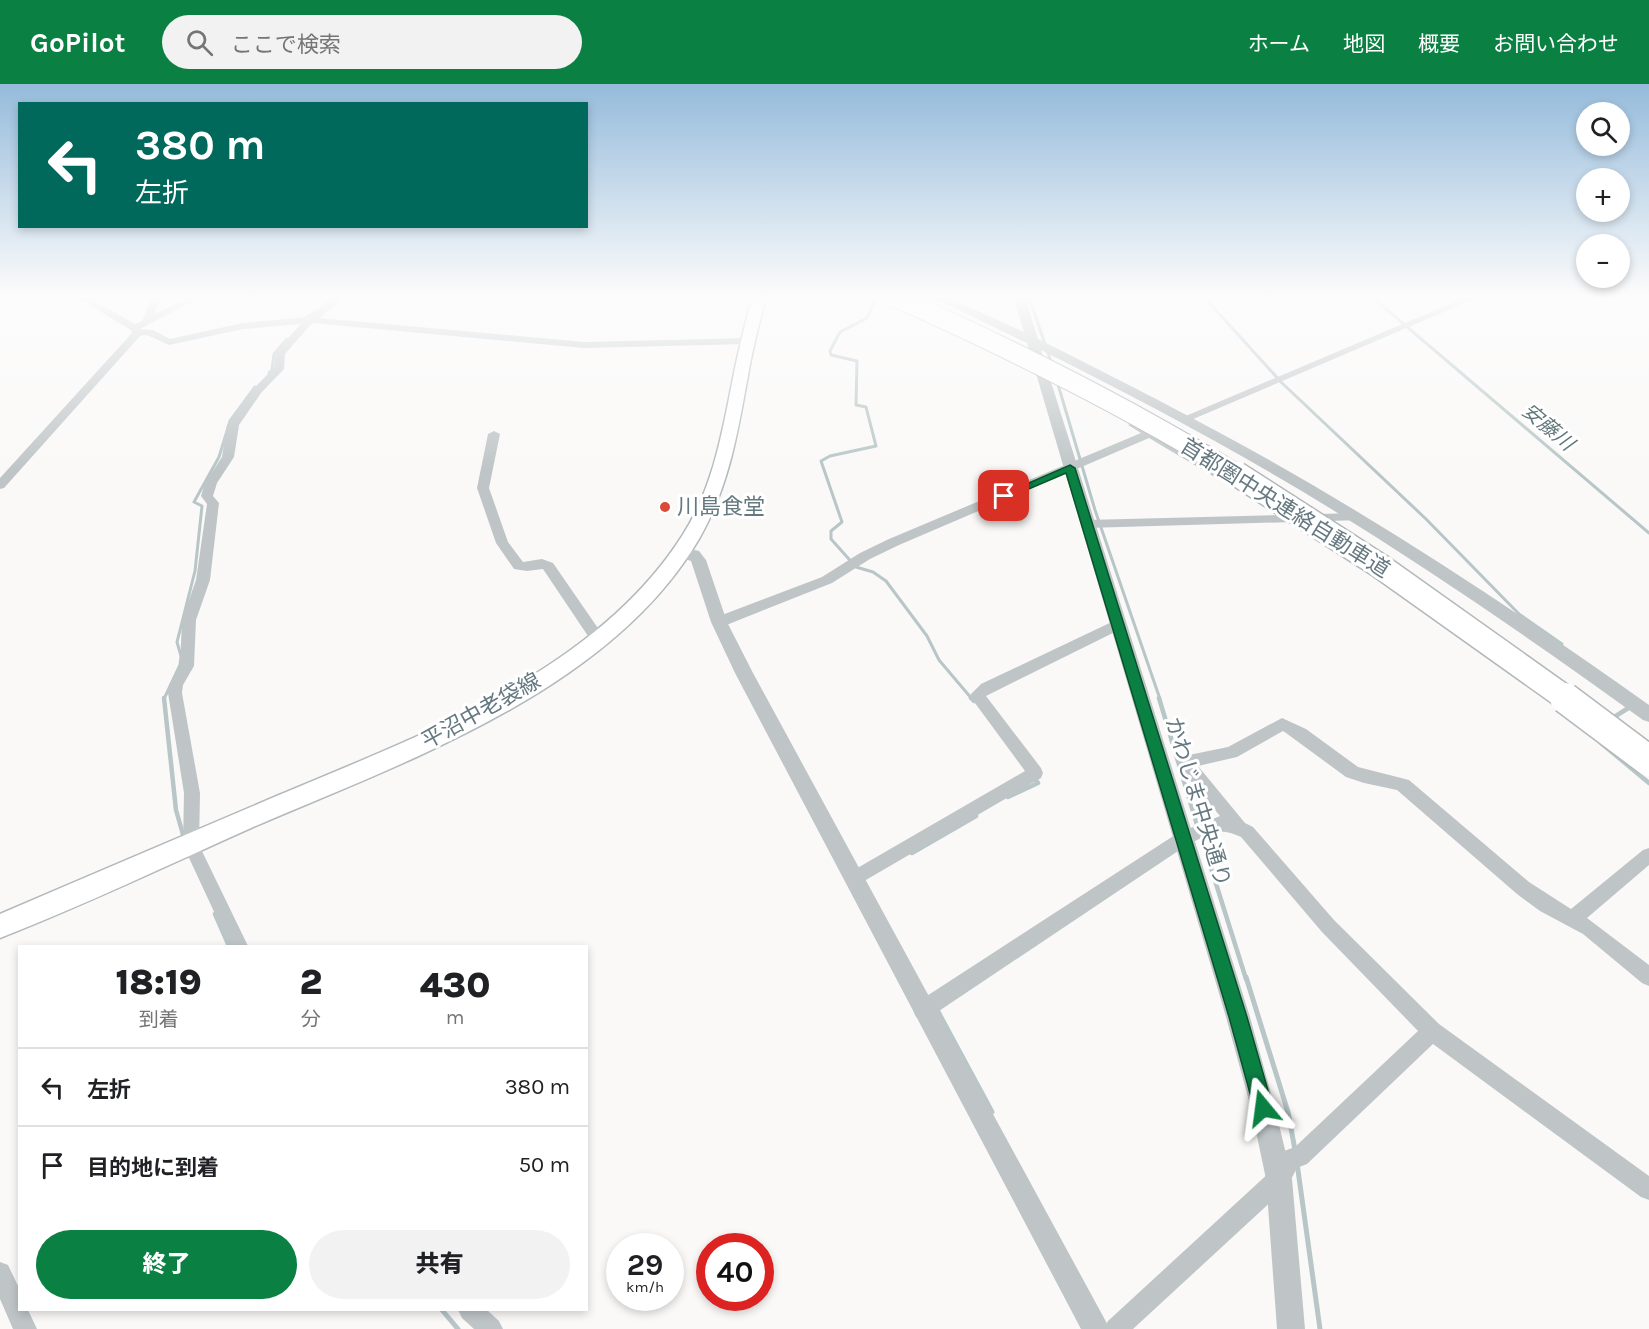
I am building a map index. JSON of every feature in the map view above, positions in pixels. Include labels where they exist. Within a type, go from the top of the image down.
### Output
[{"type":"highway","name":"首都圏中央連絡自動車道","points":[[1018,355],[1060,375],[1225,468],[1387,571],[1649,760]]},
{"type":"highway","name":"首都圏中央連絡自動車道","points":[[1041,355],[1178,427],[1269,480],[1401,563],[1649,737]]},
{"type":"main road","name":"平沼中老袋線","points":[[0,927],[455,730],[523,690],[597,638],[632,606],[682,552],[702,516],[717,482],[732,428],[745,355]]},
{"type":"street","points":[[0,484],[116,355]]},
{"type":"street","points":[[239,945],[191,845],[192,793],[175,693],[176,685],[187,666],[189,620],[203,580],[213,503],[207,496],[211,483],[228,457],[233,425],[257,391],[279,369],[280,355]]},
{"type":"street","points":[[1001,355],[1149,434],[1291,519],[1382,579],[1559,705],[1649,776]]},
{"type":"street","name":"かわじま中央通り","points":[[1036,355],[1118,624],[1195,834],[1279,1179],[1292,1329]]},
{"type":"street","points":[[1064,355],[1187,418],[1357,517],[1516,621],[1649,715]]},
{"type":"street","points":[[1187,418],[1336,355]]},
{"type":"street","points":[[719,622],[827,580],[865,556],[894,542],[1149,434]]},
{"type":"street","points":[[494,435],[483,488],[502,543],[519,566],[527,567],[542,563],[548,566],[597,638]]},
{"type":"street","points":[[1087,524],[1357,517]]},
{"type":"street","points":[[682,552],[694,555],[698,560],[719,622],[853,879],[1096,1329]]},
{"type":"street","points":[[853,879],[1035,773],[977,695],[986,688],[1118,624]]},
{"type":"street","points":[[1238,826],[1185,762],[1231,753],[1282,724],[1294,729],[1353,773],[1370,778],[1390,779],[1402,785],[1523,888],[1546,905],[1589,928],[1649,977]]},
{"type":"street","points":[[923,1010],[1195,834],[1219,823],[1228,822],[1247,832],[1329,926],[1432,1031],[1649,1189]]},
{"type":"street","points":[[1573,919],[1649,855]]},
{"type":"street","points":[[1116,1329],[1279,1179],[1295,1157],[1432,1031]]},
{"type":"street","points":[[0,1273],[25,1329]]},
{"type":"street","points":[[471,1311],[491,1329]]},
{"type":"waterway","points":[[269,373],[272,370],[274,355]]},
{"type":"waterway","points":[[831,355],[857,361],[856,405],[866,407],[876,446],[830,456],[821,461],[842,522],[831,531],[831,539],[856,567],[873,572],[886,581],[927,636],[939,660],[972,699]]},
{"type":"waterway","points":[[1049,355],[1052,365]]},
{"type":"waterway","points":[[1257,355],[1282,383],[1426,519],[1519,614],[1562,644]]},
{"type":"waterway","name":"安藤川","points":[[1440,355],[1649,533]]},
{"type":"waterway","points":[[1057,381],[1095,510],[1160,699]]},
{"type":"waterway","points":[[164,699],[180,665],[181,656],[177,642],[195,571],[202,506],[194,502],[219,457],[230,421],[255,387]]},
{"type":"waterway","points":[[1159,698],[1198,828]]},
{"type":"waterway","points":[[164,699],[176,810],[184,838]]},
{"type":"waterway","points":[[1611,719],[1630,707]]},
{"type":"waterway","points":[[1601,743],[1649,783]]},
{"type":"waterway","points":[[1008,797],[1038,783],[1034,777]]},
{"type":"waterway","points":[[912,853],[976,816]]},
{"type":"waterway","points":[[1201,836],[1246,979]]},
{"type":"waterway","points":[[215,914],[229,945]]},
{"type":"waterway","points":[[1246,977],[1288,1112],[1295,1150]]},
{"type":"waterway","points":[[936,1008],[992,1112]]},
{"type":"waterway","points":[[1297,1163],[1320,1329]]},
{"type":"waterway","points":[[443,1311],[458,1329]]},
{"type":"place","name":"川島食堂","points":[[665,507]]},
{"type":"route","points":[[1004,496],[1070,468],[1238,1017],[1263,1108]]}]
